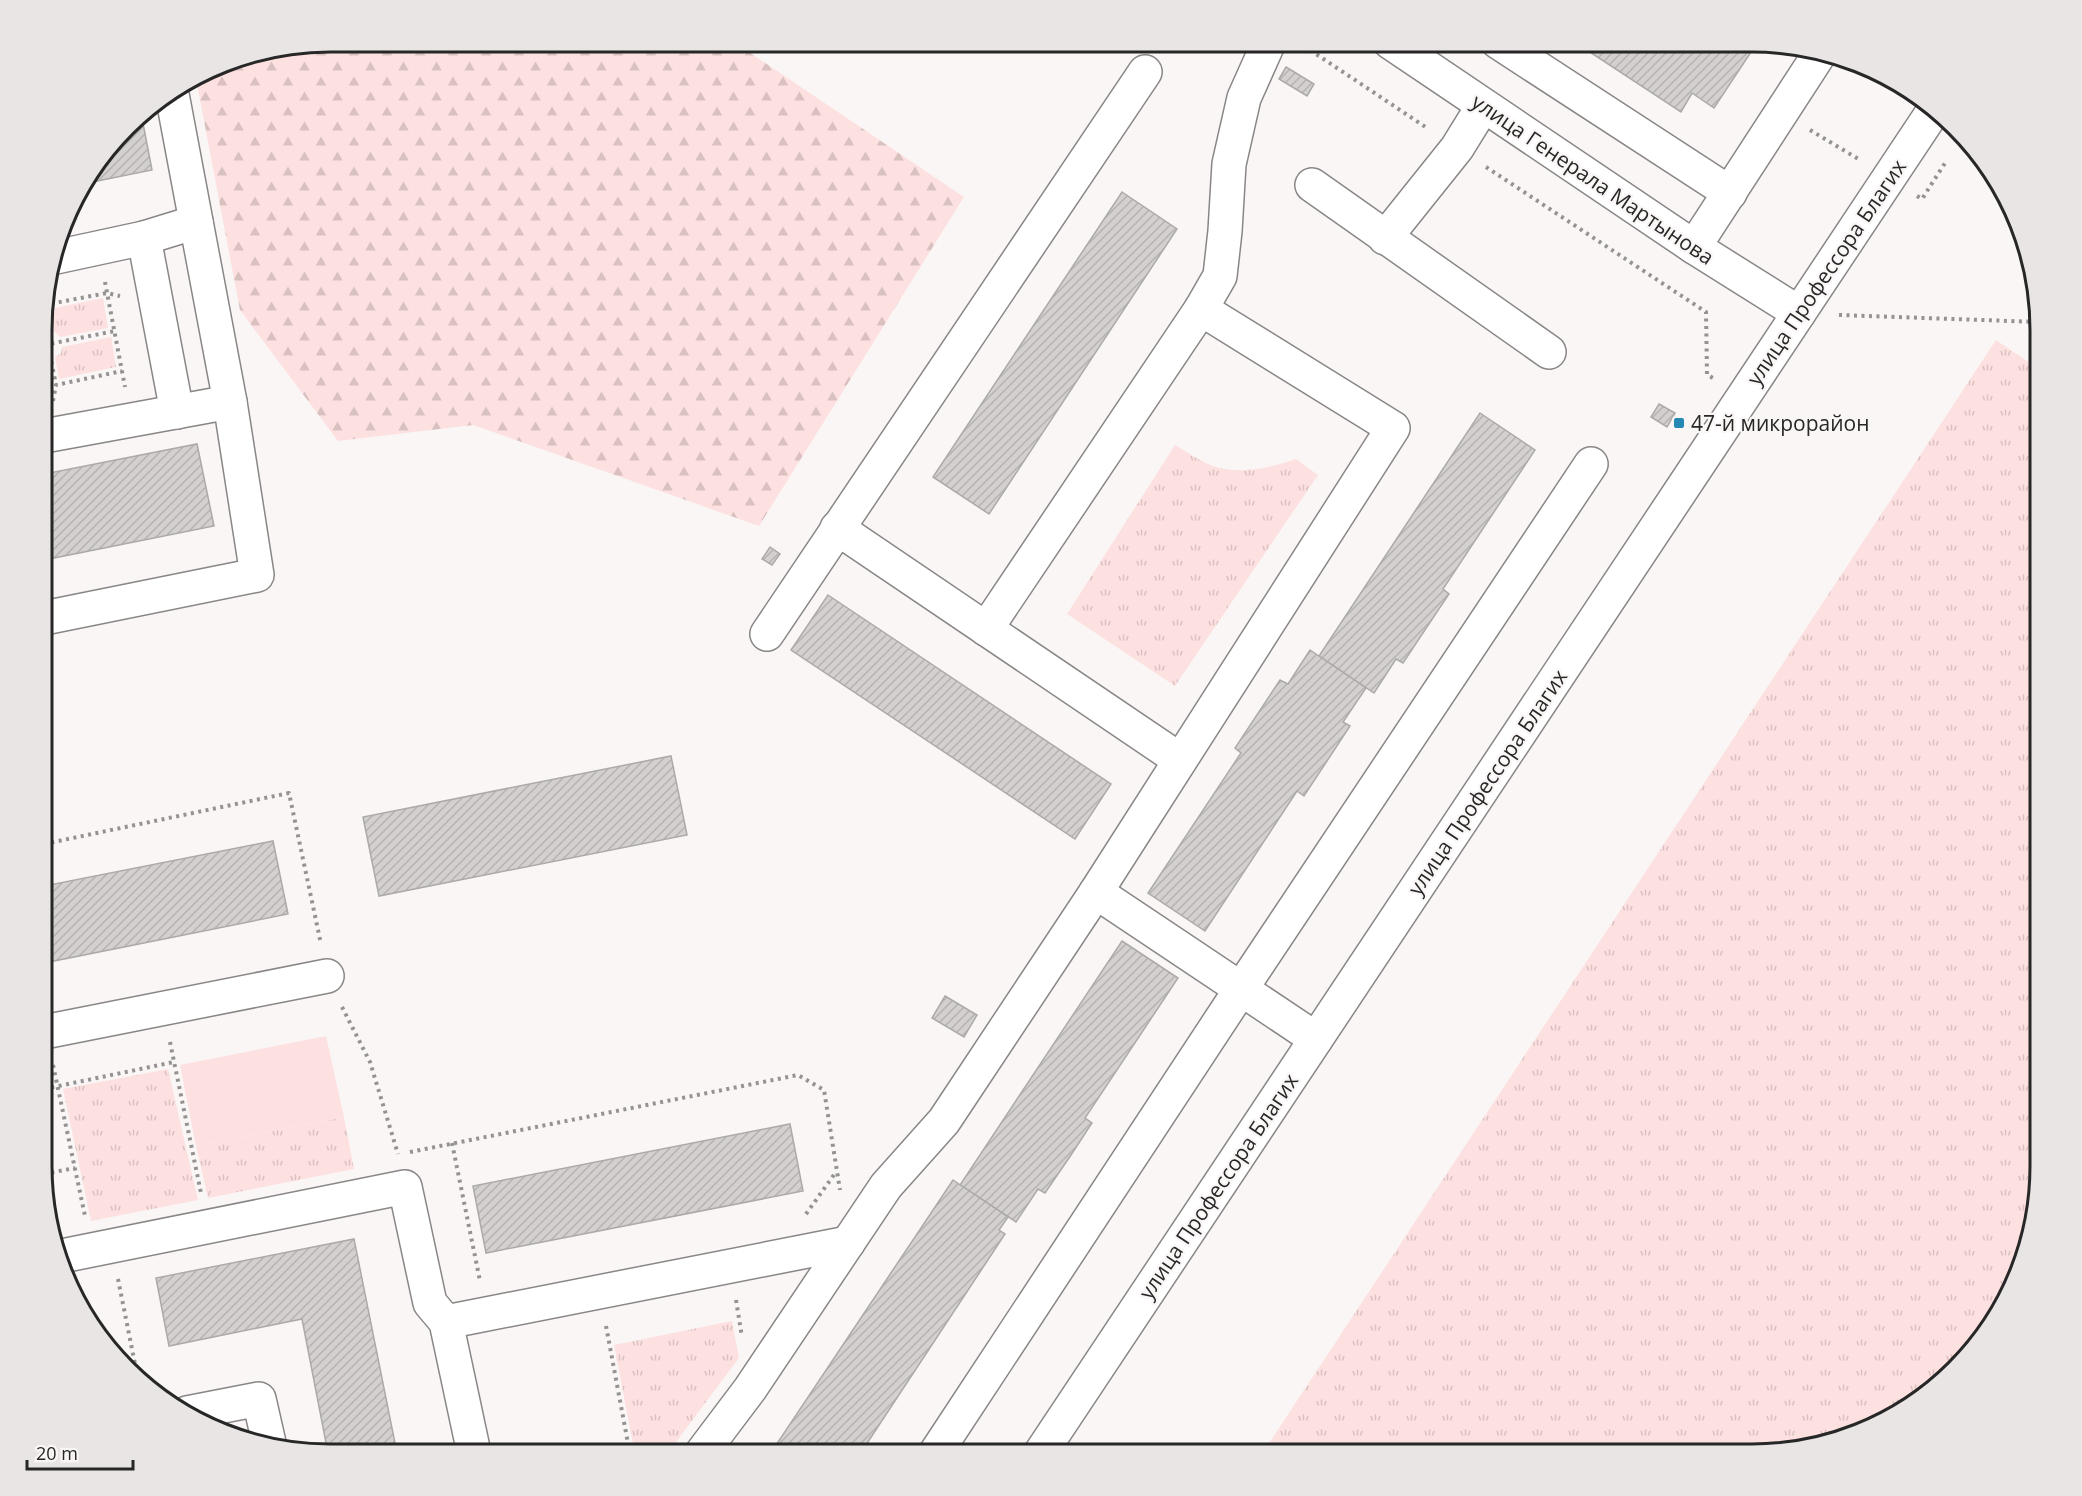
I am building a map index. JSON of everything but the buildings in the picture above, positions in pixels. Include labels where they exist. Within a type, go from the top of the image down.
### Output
[{"type":"main road","points":[[986,628],[1201,309],[1220,276],[1229,164],[1245,98],[1265,52]]},
{"type":"main road","name":"улица Генерала Мартынова","points":[[1405,52],[1694,247],[1798,314]]},
{"type":"main road","points":[[1513,52],[1730,193]]},
{"type":"main road","points":[[1694,247],[1815,60]]},
{"type":"main road","points":[[766,634],[1145,72]]},
{"type":"main road","points":[[52,616],[257,575],[230,402],[173,101]]},
{"type":"main road","points":[[1385,238],[1456,148],[1483,106]]},
{"type":"main road","name":"улица Профессора Благих","points":[[1047,1444],[1929,117]]},
{"type":"main road","points":[[1312,185],[1549,351]]},
{"type":"main road","points":[[63,255],[144,238],[196,222]]},
{"type":"main road","points":[[144,238],[177,412]]},
{"type":"main road","points":[[709,1444],[750,1389],[886,1186],[944,1121],[1096,892],[1393,428],[1201,309]]},
{"type":"main road","points":[[52,435],[230,402]]},
{"type":"main road","points":[[942,1444],[1591,464]]},
{"type":"main road","points":[[837,528],[1180,760]]},
{"type":"main road","points":[[1096,892],[1316,1039]]},
{"type":"main road","points":[[52,1031],[327,976]]},
{"type":"main road","points":[[89,1250],[405,1187],[430,1303],[446,1322],[472,1444]]},
{"type":"main road","points":[[446,1322],[848,1243]]},
{"type":"main road","points":[[200,1411],[259,1399],[267,1436]]},
{"type":"path","points":[[1313,52],[1706,312],[1707,375],[1743,397]]},
{"type":"path","points":[[99,247],[131,420]]},
{"type":"path","points":[[54,303],[107,293],[117,294],[125,299]]},
{"type":"path","points":[[1798,314],[2029,322]]},
{"type":"path","points":[[52,344],[115,331]]},
{"type":"path","points":[[52,369],[56,385],[53,403]]},
{"type":"path","points":[[56,385],[122,371]]},
{"type":"path","points":[[52,842],[290,793],[327,976],[369,1062],[398,1154],[405,1187]]},
{"type":"path","points":[[162,1009],[208,1227]]},
{"type":"path","points":[[52,1061],[75,1168],[89,1250],[131,1359]]},
{"type":"path","points":[[52,1087],[174,1062]]},
{"type":"path","points":[[398,1154],[798,1075],[824,1090],[848,1243]]},
{"type":"path","points":[[452,1143],[487,1313]]},
{"type":"path","points":[[52,1172],[75,1168]]},
{"type":"path","points":[[802,1219],[837,1171]]},
{"type":"path","points":[[730,1266],[750,1389]]},
{"type":"path","points":[[600,1291],[628,1444]]},
{"type":"green space","points":[[331,52],[749,52],[964,197],[759,526],[473,425],[338,441],[240,310],[198,87],[241,67],[294,55]]},
{"type":"green space","points":[[103,298],[108,328],[60,337],[52,331],[54,308]]},
{"type":"green space","points":[[111,337],[116,367],[59,379],[55,357],[61,353],[62,347]]},
{"type":"green space","points":[[1996,340],[2030,363],[2030,1165],[2024,1220],[2015,1255],[2001,1288],[1983,1320],[1948,1362],[1906,1397],[1874,1415],[1841,1429],[1806,1438],[1751,1444],[1269,1444]]},
{"type":"green space","points":[[1175,445],[1203,462],[1223,469],[1255,469],[1296,459],[1318,475],[1175,686],[1067,614]]},
{"type":"green space","points":[[326,1036],[344,1117],[196,1146],[180,1065]]},
{"type":"green space","points":[[168,1069],[198,1200],[91,1221],[63,1089]]},
{"type":"green space","points":[[344,1117],[354,1169],[208,1198],[196,1146]]},
{"type":"green space","points":[[732,1321],[739,1358],[674,1444],[633,1444],[614,1345]]},
{"type":"place","name":"47-й микрорайон","points":[[1679,423]]}]
